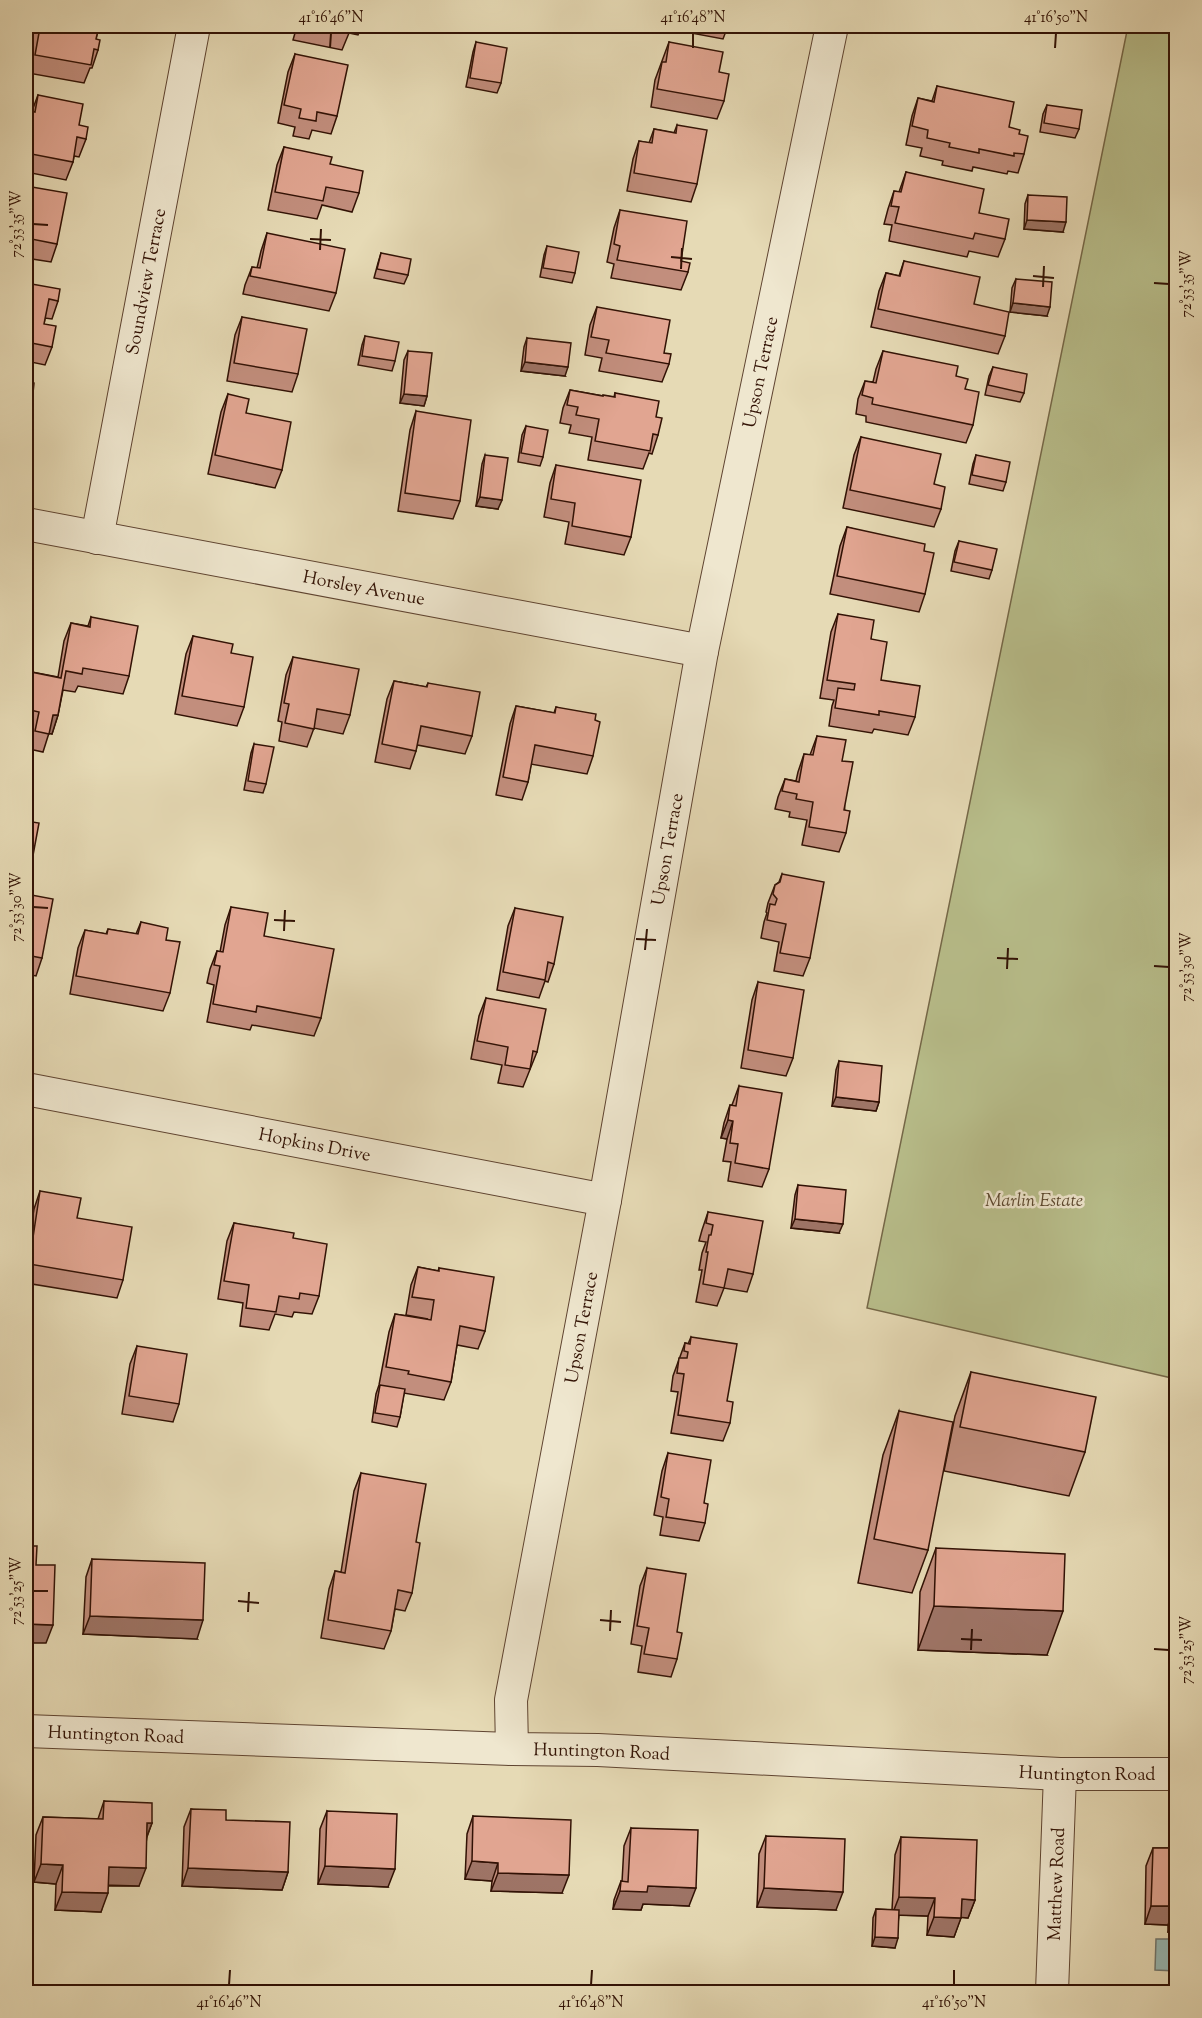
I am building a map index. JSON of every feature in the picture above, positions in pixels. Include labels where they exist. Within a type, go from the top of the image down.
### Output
[{"type":"street","name":"Soundview Terrace","points":[[97,538],[194,26]]},
{"type":"street","name":"Upson Terrace","points":[[512,1749],[511,1700],[605,1200],[702,651],[832,26]]},
{"type":"street","name":"Horsley Avenue","points":[[26,524],[702,651]]},
{"type":"street","name":"Hopkins Drive","points":[[26,1089],[605,1200]]},
{"type":"street","name":"Huntington Road","points":[[26,1731],[512,1749],[598,1750],[1060,1774],[1176,1774]]},
{"type":"street","name":"Matthew Road","points":[[1052,1992],[1060,1774]]},
{"type":"green space","name":"Marlin Estate","points":[[1128,26],[1176,26],[1176,1379],[867,1308]]},
{"type":"water","points":[[1156,1939],[1176,1939],[1176,1971],[1155,1970]]},
{"type":"building","points":[[29,26],[99,26],[96,39],[100,40],[98,50],[94,49],[91,65],[35,55],[39,33],[28,30]]},
{"type":"building","points":[[318,26],[350,26],[349,32]]},
{"type":"building","points":[[476,42],[507,48],[501,83],[470,78]]},
{"type":"building","points":[[669,42],[723,52],[719,72],[729,74],[724,101],[657,89],[662,62],[666,62]]},
{"type":"building","points":[[295,54],[348,65],[337,116],[317,112],[316,121],[299,118],[301,109],[284,105]]},
{"type":"building","points":[[937,86],[1014,102],[1009,127],[1020,130],[1019,134],[1028,136],[1024,154],[1014,153],[1014,156],[979,149],[979,153],[949,147],[950,143],[927,138],[928,130],[912,126],[918,98],[934,102]]},
{"type":"building","points":[[38,95],[83,104],[79,125],[88,127],[86,139],[77,137],[73,162],[26,153],[26,110],[35,112]]},
{"type":"building","points":[[1047,105],[1082,110],[1079,129],[1044,123]]},
{"type":"building","points":[[677,125],[707,130],[697,184],[634,173],[639,141],[652,143],[654,129],[676,133]]},
{"type":"building","points":[[284,147],[332,157],[330,164],[363,171],[359,193],[326,187],[323,201],[275,192]]},
{"type":"building","points":[[906,172],[984,189],[979,213],[1009,219],[1005,239],[975,233],[973,239],[895,223],[899,207],[891,206],[894,191],[901,192]]},
{"type":"building","points":[[26,186],[67,193],[57,244],[26,238]]},
{"type":"building","points":[[1028,195],[1067,197],[1066,222],[1027,220]]},
{"type":"building","points":[[620,210],[687,221],[681,261],[690,263],[688,272],[617,260],[620,246],[614,244]]},
{"type":"building","points":[[267,233],[345,249],[336,293],[250,276],[252,267],[260,268]]},
{"type":"building","points":[[547,246],[579,252],[575,273],[543,268]]},
{"type":"building","points":[[381,253],[411,259],[408,275],[377,269]]},
{"type":"building","points":[[904,261],[980,277],[974,304],[1009,312],[1005,336],[878,309],[886,273],[900,276]]},
{"type":"building","points":[[1016,279],[1052,282],[1050,307],[1013,303]]},
{"type":"building","points":[[26,283],[60,289],[58,301],[49,299],[44,324],[56,326],[52,347],[26,342]]},
{"type":"building","points":[[597,307],[670,320],[664,353],[671,354],[669,364],[606,353],[609,340],[591,337]]},
{"type":"building","points":[[242,317],[307,329],[298,374],[234,363]]},
{"type":"building","points":[[365,336],[399,342],[395,361],[362,356]]},
{"type":"building","points":[[527,338],[571,343],[568,367],[525,362]]},
{"type":"building","points":[[408,351],[432,353],[427,396],[404,394]]},
{"type":"building","points":[[883,351],[958,366],[956,376],[968,379],[965,389],[979,392],[973,425],[872,404],[873,398],[862,395],[865,381],[876,383]]},
{"type":"building","points":[[993,367],[1027,374],[1024,393],[988,385]]},
{"type":"building","points":[[26,376],[27,381],[34,383],[33,393],[26,392]]},
{"type":"building","points":[[570,390],[615,397],[615,393],[659,401],[656,417],[662,418],[658,435],[653,434],[650,451],[595,441],[599,419],[576,415],[578,407],[567,405]]},
{"type":"building","points":[[228,394],[249,399],[246,413],[291,422],[282,470],[215,455]]},
{"type":"building","points":[[416,411],[471,420],[460,501],[405,493]]},
{"type":"building","points":[[526,426],[548,430],[543,457],[521,453]]},
{"type":"building","points":[[861,437],[941,454],[934,484],[945,487],[941,509],[850,490]]},
{"type":"building","points":[[485,455],[508,458],[502,500],[480,497]]},
{"type":"building","points":[[976,455],[1010,462],[1006,482],[972,475]]},
{"type":"building","points":[[556,465],[641,480],[631,537],[572,526],[575,503],[551,499]]},
{"type":"building","points":[[847,527],[925,544],[924,551],[934,553],[925,594],[837,576]]},
{"type":"building","points":[[959,541],[997,549],[992,570],[954,562]]},
{"type":"building","points":[[838,614],[874,620],[871,639],[887,642],[881,680],[920,686],[915,717],[879,711],[879,715],[835,708],[838,688],[854,690],[855,684],[827,680]]},
{"type":"building","points":[[91,617],[138,626],[129,676],[83,668],[82,674],[66,671],[58,715],[53,715],[49,734],[35,731],[39,712],[26,709],[26,671],[61,678],[71,623],[90,627]]},
{"type":"building","points":[[193,636],[233,644],[231,653],[253,657],[244,707],[182,696]]},
{"type":"building","points":[[293,657],[359,669],[350,715],[317,709],[314,729],[285,723],[289,704],[284,703]]},
{"type":"building","points":[[394,681],[427,687],[428,683],[480,692],[472,736],[421,726],[416,751],[382,744]]},
{"type":"building","points":[[516,706],[555,713],[556,707],[596,714],[595,720],[600,722],[593,756],[535,745],[528,782],[503,777]]},
{"type":"building","points":[[817,736],[846,740],[842,761],[853,762],[844,810],[850,811],[846,833],[809,827],[813,802],[796,799],[797,794],[782,791],[785,779],[799,782],[804,754],[813,755]]},
{"type":"building","points":[[254,744],[274,747],[266,784],[248,781]]},
{"type":"building","points":[[26,821],[39,823],[31,866],[26,865]]},
{"type":"building","points":[[782,874],[824,882],[810,958],[780,953],[786,924],[767,920],[770,904],[775,905],[777,899],[773,894],[775,885],[780,882]]},
{"type":"building","points":[[26,894],[53,899],[42,958],[26,955]]},
{"type":"building","points":[[231,907],[268,913],[264,936],[334,949],[321,1018],[257,1006],[256,1012],[213,1004],[220,966],[214,965],[217,951],[223,952]]},
{"type":"building","points":[[515,908],[563,917],[554,964],[548,962],[545,980],[503,972]]},
{"type":"building","points":[[141,922],[168,928],[166,940],[180,942],[170,993],[76,976],[85,930],[107,934],[108,929],[138,934]]},
{"type":"building","points":[[758,982],[804,990],[793,1058],[748,1050]]},
{"type":"building","points":[[486,998],[546,1009],[537,1052],[533,1051],[530,1069],[505,1065],[508,1047],[477,1041]]},
{"type":"building","points":[[839,1061],[882,1066],[879,1102],[836,1097]]},
{"type":"building","points":[[739,1086],[782,1093],[769,1169],[735,1163],[738,1144],[730,1143],[733,1121],[728,1120],[730,1105],[736,1106]]},
{"type":"building","points":[[798,1185],[846,1190],[843,1224],[795,1219]]},
{"type":"building","points":[[40,1191],[81,1198],[77,1218],[132,1227],[123,1280],[29,1264]]},
{"type":"building","points":[[708,1212],[763,1221],[753,1274],[728,1269],[724,1288],[703,1284],[708,1252],[706,1252],[713,1225],[706,1223]]},
{"type":"building","points":[[234,1223],[294,1233],[293,1238],[327,1244],[319,1296],[300,1293],[299,1299],[279,1296],[276,1312],[246,1308],[249,1285],[224,1281]]},
{"type":"building","points":[[418,1267],[494,1277],[485,1331],[460,1326],[451,1382],[408,1374],[409,1371],[386,1367],[395,1314],[431,1320],[434,1300],[412,1297]]},
{"type":"building","points":[[691,1337],[737,1344],[727,1401],[733,1402],[730,1423],[678,1415],[684,1374],[677,1373],[679,1358],[687,1358],[688,1352],[684,1351],[685,1343],[690,1344]]},
{"type":"building","points":[[137,1346],[187,1354],[179,1404],[129,1396]]},
{"type":"building","points":[[971,1372],[1096,1397],[1085,1452],[960,1427]]},
{"type":"building","points":[[380,1385],[405,1389],[400,1417],[375,1413]]},
{"type":"building","points":[[899,1411],[953,1422],[928,1550],[874,1539]]},
{"type":"building","points":[[668,1453],[711,1460],[704,1503],[708,1504],[705,1523],[666,1517],[669,1499],[661,1497]]},
{"type":"building","points":[[361,1473],[426,1484],[416,1542],[420,1543],[412,1593],[398,1590],[391,1631],[328,1620],[335,1571],[345,1573]]},
{"type":"building","points":[[26,1546],[37,1546],[36,1565],[55,1565],[53,1625],[26,1624]]},
{"type":"building","points":[[936,1548],[1065,1554],[1063,1611],[934,1606]]},
{"type":"building","points":[[92,1559],[205,1563],[203,1620],[90,1616]]},
{"type":"building","points":[[647,1568],[686,1574],[677,1632],[682,1633],[677,1659],[644,1654],[649,1628],[637,1626]]},
{"type":"building","points":[[104,1801],[152,1803],[152,1823],[147,1823],[146,1868],[109,1867],[108,1893],[62,1892],[63,1865],[41,1864],[43,1817],[103,1819]]},
{"type":"building","points":[[191,1809],[226,1810],[226,1820],[290,1822],[288,1872],[188,1868]]},
{"type":"building","points":[[327,1811],[397,1814],[395,1869],[325,1866]]},
{"type":"building","points":[[473,1816],[571,1820],[569,1875],[498,1873],[498,1863],[472,1861]]},
{"type":"building","points":[[631,1828],[698,1830],[696,1888],[648,1886],[647,1892],[620,1891],[621,1881],[628,1882]]},
{"type":"building","points":[[766,1836],[845,1839],[843,1892],[764,1888]]},
{"type":"building","points":[[901,1837],[977,1840],[975,1900],[962,1899],[961,1918],[934,1917],[935,1898],[899,1897]]},
{"type":"building","points":[[1153,1848],[1176,1848],[1176,1913],[1174,1906],[1151,1906]]},
{"type":"building","points":[[876,1909],[899,1910],[898,1938],[875,1937]]}]
